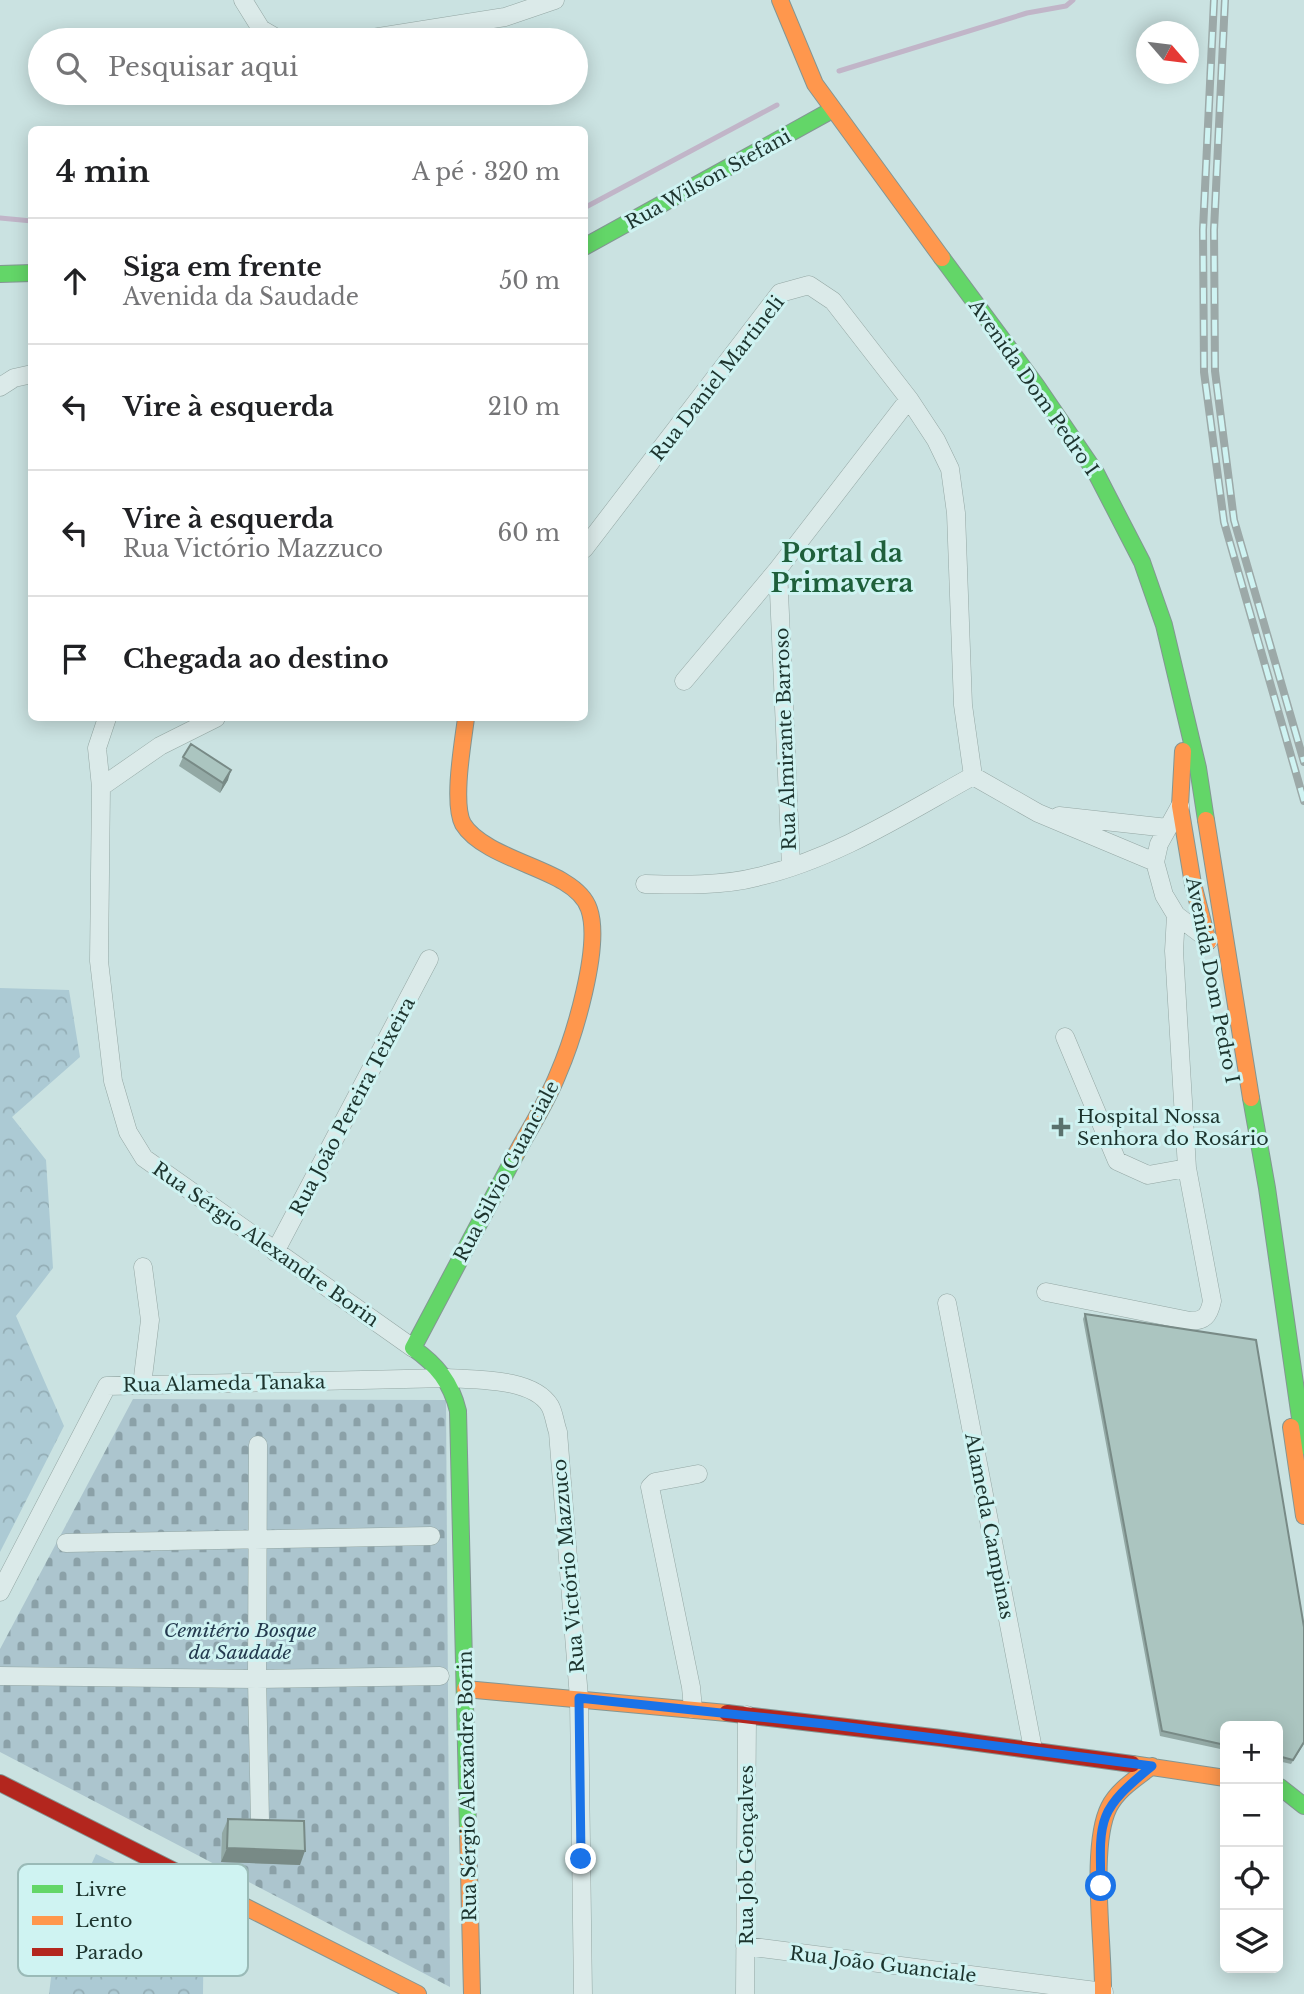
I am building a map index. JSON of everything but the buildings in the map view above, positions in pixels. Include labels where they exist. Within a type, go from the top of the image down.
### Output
[{"type":"street","points":[[243,0],[260,28]]},
{"type":"street","points":[[436,28],[505,17],[555,0]]},
{"type":"street","name":"Avenida Dom Pedro I","points":[[780,0],[815,84],[1036,385],[1096,473],[1142,562],[1164,625],[1198,768],[1215,946],[1267,1188],[1304,1446]]},
{"type":"street","name":"Rua Wilson Stefani","points":[[588,245],[832,110]]},
{"type":"street","points":[[0,274],[28,274]]},
{"type":"street","name":"Rua Daniel Martineli","points":[[588,544],[780,293],[809,285],[833,301],[909,399],[936,440],[950,469],[956,513],[963,705],[974,776]]},
{"type":"street","points":[[0,387],[14,378],[28,375]]},
{"type":"street","points":[[684,681],[778,569],[909,399]]},
{"type":"street","name":"Rua Almirante Barroso","points":[[778,569],[791,867]]},
{"type":"street","name":"Avenida Dom Pedro I","points":[[1182,692],[1183,759],[1180,806],[1193,884],[1215,946]]},
{"type":"street","name":"Rua Sérgio Alexandre Borin","points":[[106,721],[97,748],[101,787],[99,961],[113,1081],[128,1132],[144,1158],[413,1348]]},
{"type":"street","points":[[101,787],[160,746],[210,721]]},
{"type":"street","name":"Rua Silvio Guanciale","points":[[413,1348],[558,1075],[574,1032],[593,931],[589,908],[576,890],[480,839],[463,822],[459,809],[459,788],[466,721]]},
{"type":"street","points":[[1198,768],[1159,844],[1155,862],[1164,895],[1176,915],[1215,946]]},
{"type":"street","points":[[645,884],[681,885],[755,878],[791,867],[841,848],[974,776],[1038,813],[1155,862]]},
{"type":"street","points":[[1038,813],[1168,828]]},
{"type":"street","points":[[1046,1292],[1190,1321],[1201,1321],[1207,1317],[1212,1301],[1187,1168],[1174,951],[1176,915]]},
{"type":"street","name":"Rua João Pereira Teixeira","points":[[275,1252],[429,960]]},
{"type":"street","name":"Avenida Dom Pedro I","points":[[1219,1001],[1254,1195],[1304,1516]]},
{"type":"street","points":[[1065,1037],[1117,1161],[1148,1175],[1187,1168]]},
{"type":"street","points":[[142,1385],[150,1320],[143,1268]]},
{"type":"street","name":"Alameda Campinas","points":[[947,1303],[1033,1749]]},
{"type":"street","points":[[413,1348],[433,1362],[448,1378]]},
{"type":"street","name":"Rua Sérgio Alexandre Borin","points":[[448,1378],[458,1411],[472,1994]]},
{"type":"street","name":"Rua Alameda Tanaka","points":[[0,1592],[107,1386],[448,1378],[503,1382],[531,1390],[550,1406],[558,1432]]},
{"type":"street","name":"Rua Victório Mazzuco","points":[[558,1432],[579,1698],[583,1994]]},
{"type":"street","points":[[258,1445],[257,1679],[260,1821]]},
{"type":"street","points":[[693,1709],[691,1687],[650,1487],[655,1482],[698,1474]]},
{"type":"street","points":[[66,1543],[430,1536]]},
{"type":"street","points":[[0,1676],[257,1679],[440,1676]]},
{"type":"street","points":[[465,1689],[747,1715],[1033,1749],[1220,1777]]},
{"type":"street","name":"Rua Job Gonçalves","points":[[745,1994],[747,1715]]},
{"type":"street","points":[[1104,1993],[1099,1838],[1108,1807],[1125,1788],[1152,1766]]},
{"type":"street","points":[[0,1783],[160,1864]]},
{"type":"street","points":[[1283,1786],[1303,1787]]},
{"type":"street","points":[[1283,1789],[1304,1806]]},
{"type":"street","points":[[248,1908],[418,1994]]},
{"type":"street","name":"Rua João Guanciale","points":[[745,1946],[1104,1993]]},
{"type":"green space","points":[[0,988],[69,990],[80,1057],[12,1117],[46,1160],[53,1268],[16,1316],[64,1426],[0,1552]]},
{"type":"green space","name":"Cemitério Bosque da Saudade","points":[[133,1399],[446,1400],[450,1987],[248,1882],[248,1864],[214,1864],[0,1752],[0,1649]]},
{"type":"green space","points":[[96,1854],[117,1864],[91,1864]]},
{"type":"green space","points":[[51,1976],[203,1976],[203,1994],[49,1994]]},
{"type":"waterway","points":[[839,71],[1027,13],[1066,6],[1073,0]]},
{"type":"waterway","points":[[588,206],[777,105]]},
{"type":"waterway","points":[[0,218],[28,221]]},
{"type":"railway","points":[[1214,0],[1203,230],[1204,372],[1224,522],[1304,801]]},
{"type":"railway","points":[[1225,0],[1214,230],[1215,371],[1234,520],[1304,762]]},
{"type":"traffic: fast","points":[[588,245],[832,110]]},
{"type":"traffic: fast","points":[[942,258],[1036,385],[1096,473],[1142,562],[1164,625],[1198,768],[1206,820]]},
{"type":"traffic: fast","points":[[0,274],[28,273]]},
{"type":"traffic: fast","points":[[1251,1098],[1267,1188],[1304,1446]]},
{"type":"traffic: fast","points":[[468,1831],[458,1411],[442,1375],[413,1348],[516,1154]]},
{"type":"traffic: fast","points":[[1283,1789],[1304,1806]]},
{"type":"traffic: slow","points":[[780,0],[815,84],[942,258]]},
{"type":"traffic: slow","points":[[466,721],[458,788],[463,824],[471,834],[495,850],[572,887],[587,905],[592,925],[589,968],[571,1038],[549,1095],[516,1154]]},
{"type":"traffic: slow","points":[[1183,751],[1180,806],[1193,884],[1208,942]]},
{"type":"traffic: slow","points":[[1206,820],[1251,1098]]},
{"type":"traffic: slow","points":[[1291,1427],[1304,1516]]},
{"type":"traffic: slow","points":[[465,1689],[727,1713]]},
{"type":"traffic: slow","points":[[1132,1764],[1220,1777]]},
{"type":"traffic: slow","points":[[1103,1994],[1099,1898],[1103,1825],[1109,1807],[1117,1795],[1152,1766]]},
{"type":"traffic: slow","points":[[468,1831],[472,1994]]},
{"type":"traffic: slow","points":[[248,1908],[418,1994]]},
{"type":"traffic: jam","points":[[727,1713],[1132,1764]]},
{"type":"traffic: jam","points":[[0,1783],[161,1864]]},
{"type":"place","name":"Hospital Nossa Senhora do Rosário","points":[[1061,1127]]},
{"type":"district","name":"Portal da Primavera","points":[[842,568]]},
{"type":"route","points":[[581,1859],[579,1698],[825,1724],[1152,1766],[1125,1788],[1108,1807],[1099,1838],[1101,1886]]}]
